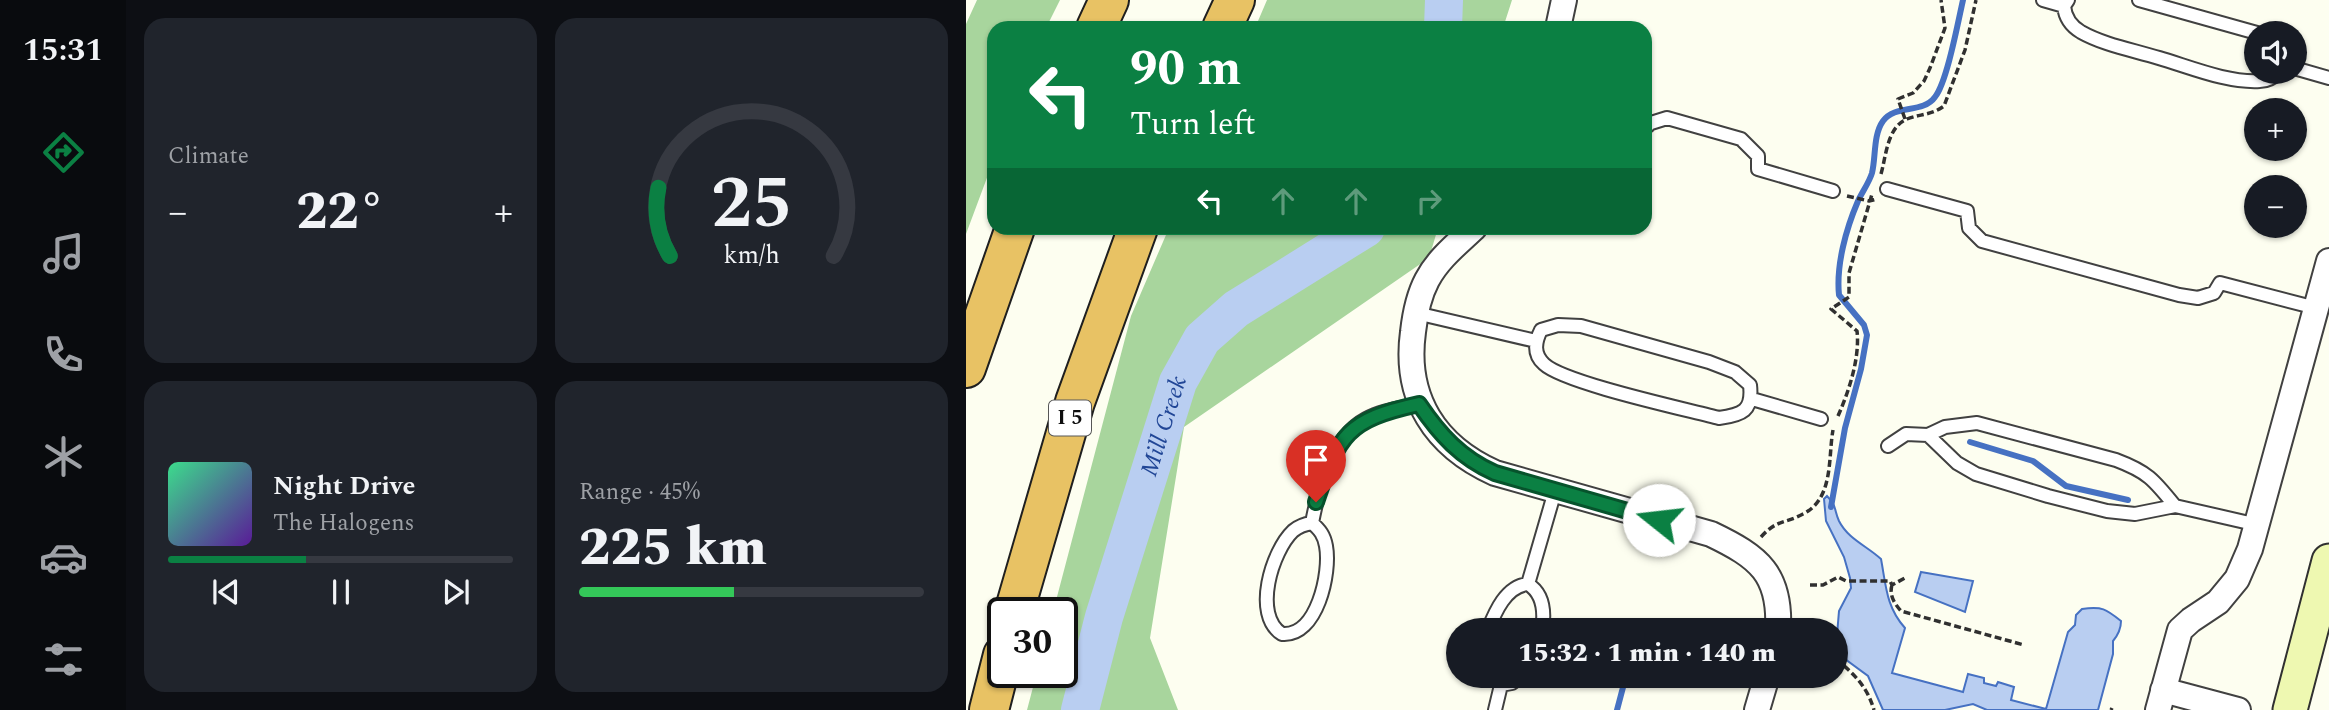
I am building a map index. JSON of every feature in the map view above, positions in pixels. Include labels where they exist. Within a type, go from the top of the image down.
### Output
[{"type":"highway","points":[[1099,21],[1109,0]]},
{"type":"highway","points":[[1225,21],[1235,0]]},
{"type":"highway","points":[[966,368],[1012,235]]},
{"type":"highway","name":"I 5","points":[[1018,597],[1075,402],[1135,235]]},
{"type":"highway","points":[[989,710],[995,688]]},
{"type":"main road","points":[[2290,710],[2329,561]]},
{"type":"street","points":[[1560,21],[1564,0]]},
{"type":"street","points":[[1466,235],[1444,256],[1427,279],[1416,313],[1410,353],[1412,378],[1419,404],[1451,446],[1475,464],[1495,473],[1711,534],[1747,553],[1759,564],[1774,584],[1779,618]]},
{"type":"street","points":[[2238,710],[2161,700],[2180,630],[2218,602],[2237,579],[2258,525],[2329,261]]},
{"type":"street","points":[[1757,710],[1763,688]]},
{"type":"lane","points":[[2043,0],[2066,3],[2065,13],[2069,22],[2079,31],[2116,46],[2244,80]]},
{"type":"lane","points":[[2139,0],[2244,29]]},
{"type":"lane","points":[[2307,72],[2329,78]]},
{"type":"lane","points":[[1652,123],[1667,118],[1741,139],[1758,156],[1758,169],[1833,191]]},
{"type":"lane","points":[[1881,189],[1967,211],[1969,228],[1983,241],[2179,295],[2198,298],[2214,293],[2220,282],[2316,308]]},
{"type":"lane","points":[[1416,313],[1536,341]]},
{"type":"lane","points":[[1558,325],[1581,326],[1709,362],[1735,372],[1750,385],[1752,399],[1746,410],[1735,416],[1718,418],[1574,379],[1545,365],[1537,353],[1536,341],[1541,330],[1558,325]]},
{"type":"lane","points":[[1752,399],[1821,419]]},
{"type":"lane","points":[[1312,523],[1328,465],[1347,434],[1367,419],[1419,404]]},
{"type":"lane","points":[[1888,446],[1906,435],[1928,435],[1945,427],[1977,423],[2138,468],[2152,477],[2175,506]]},
{"type":"lane","points":[[1928,435],[1957,463],[1976,474],[2048,496],[2107,511],[2135,514],[2175,506],[2258,525]]},
{"type":"lane","points":[[1528,584],[1555,491]]},
{"type":"lane","points":[[1312,523],[1322,532],[1327,547],[1321,594],[1316,612],[1304,627],[1291,634],[1282,634],[1271,624],[1265,606],[1269,580],[1278,552],[1292,532],[1301,525],[1312,523]]},
{"type":"lane","points":[[1492,618],[1510,592],[1521,584],[1528,584],[1535,589],[1542,600],[1544,618]]},
{"type":"lane","points":[[1495,710],[1496,688]]},
{"type":"path","points":[[1905,119],[1898,99],[1913,93],[1924,81],[1930,68],[1945,27],[1941,0]]},
{"type":"path","points":[[1880,177],[1891,136],[1905,119],[1937,111],[1944,106],[1965,50],[1976,0]]},
{"type":"path","points":[[1747,553],[1772,526],[1803,514],[1814,506],[1828,478],[1833,429],[1845,400],[1858,342],[1857,331],[1831,309],[1849,297],[1849,273],[1869,201],[1881,189]]},
{"type":"path","points":[[1849,197],[1869,201]]},
{"type":"path","points":[[1810,585],[1823,585],[1838,577],[1846,581],[1890,580],[1895,605],[1900,611],[2024,645]]},
{"type":"path","points":[[1892,587],[1905,578]]},
{"type":"path","points":[[1848,668],[1863,684],[1874,710]]},
{"type":"green space","points":[[977,0],[1060,0],[1050,21],[987,21],[987,178],[966,234],[966,24]]},
{"type":"green space","points":[[1267,0],[1512,0],[1505,21],[1258,21]]},
{"type":"green space","points":[[1166,235],[1436,235],[1429,258],[1184,427],[1150,638],[1178,710],[1027,710],[1033,688],[1078,688],[1078,597],[1057,597],[1131,316]]},
{"type":"water","points":[[1827,496],[1834,505],[1839,521],[1847,533],[1881,559],[1890,604],[1905,628],[1892,673],[1963,692],[1968,674],[1984,678],[1984,683],[1996,686],[1998,682],[2014,687],[2011,700],[2046,709],[2068,632],[2075,625],[2076,615],[2082,609],[2099,608],[2121,621],[2113,641],[2113,654],[2098,710],[1987,710],[1973,704],[1945,710],[1883,710],[1868,676],[1848,661],[1848,618],[1838,618],[1839,611],[1851,588],[1850,578],[1844,557],[1826,521],[1824,499]]},
{"type":"water","points":[[1921,572],[1973,581],[1965,612],[1915,592]]},
{"type":"waterway","name":"Mill Creek","points":[[1443,21],[1444,0]]},
{"type":"waterway","points":[[1831,507],[1845,428],[1867,335],[1864,325],[1839,295],[1839,272],[1846,235],[1872,173],[1876,139],[1883,121],[1894,112],[1924,106],[1930,102],[1944,79],[1963,0]]},
{"type":"waterway","name":"Mill Creek","points":[[1080,710],[1104,617],[1178,382],[1202,339],[1236,309],[1355,235]]},
{"type":"waterway","points":[[1970,442],[2033,461],[2066,486],[2128,500]]},
{"type":"waterway","points":[[1617,710],[1623,688]]},
{"type":"route","points":[[1316,502],[1328,465],[1347,434],[1367,419],[1419,404],[1451,446],[1475,464],[1495,473],[1659,520]]}]
